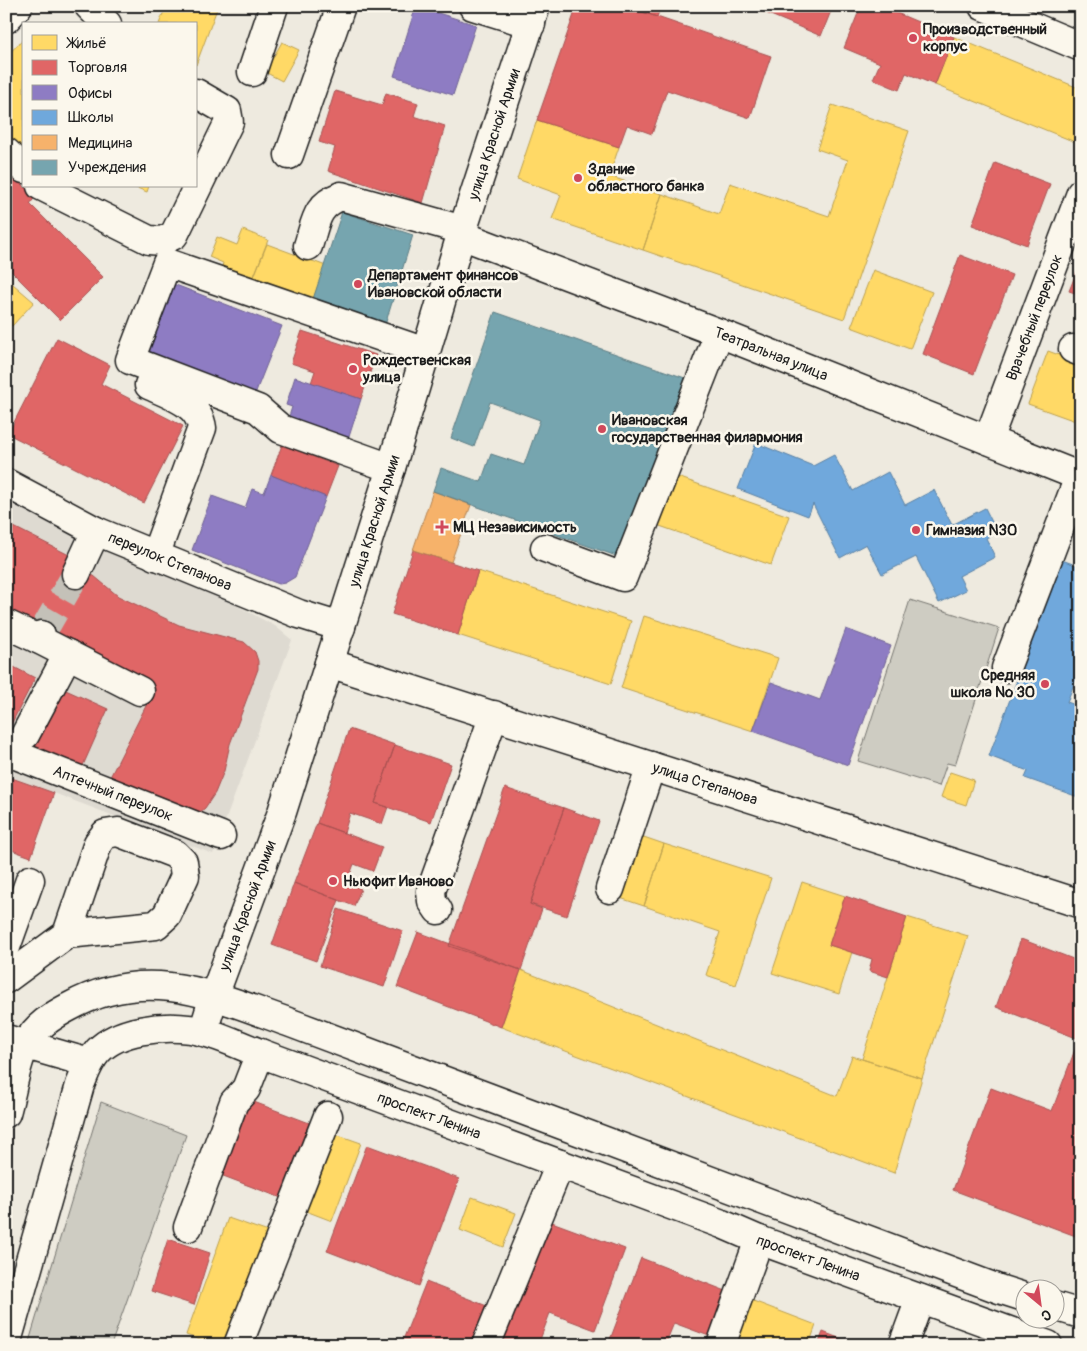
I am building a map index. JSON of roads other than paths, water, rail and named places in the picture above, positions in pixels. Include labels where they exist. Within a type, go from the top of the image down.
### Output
[{"type":"main road","points":[[6,19],[18,6]]},
{"type":"main road","points":[[89,6],[106,22]]},
{"type":"main road","points":[[252,72],[274,6]]},
{"type":"main road","points":[[289,156],[341,6]]},
{"type":"main road","points":[[473,6],[533,15]]},
{"type":"main road","points":[[983,6],[1081,47]]},
{"type":"main road","name":"улица Красной Армии","points":[[203,1032],[214,996],[282,812],[391,468],[462,233],[533,15]]},
{"type":"main road","points":[[198,95],[227,111],[229,122],[198,186]]},
{"type":"main road","points":[[6,152],[22,167]]},
{"type":"main road","points":[[45,188],[149,240],[162,242],[174,235],[197,188]]},
{"type":"main road","name":"Врачебный переулок","points":[[988,440],[1081,193]]},
{"type":"main road","name":"Театральная улица","points":[[308,246],[320,210],[327,202],[341,196],[462,233],[1080,477]]},
{"type":"main road","points":[[391,468],[281,428],[258,409],[130,360],[168,263],[425,352]]},
{"type":"main road","points":[[545,548],[623,577],[719,333]]},
{"type":"main road","points":[[119,370],[186,403],[194,409],[201,422],[202,428],[155,556]]},
{"type":"main road","points":[[1006,668],[1080,477]]},
{"type":"main road","name":"переулок Степанова","points":[[6,483],[96,531],[298,614],[341,627]]},
{"type":"main road","points":[[76,574],[96,531]]},
{"type":"main road","points":[[6,624],[40,637],[68,654],[140,691]]},
{"type":"main road","points":[[16,743],[68,654]]},
{"type":"main road","name":"улица Степанова","points":[[329,663],[1081,904]]},
{"type":"main road","points":[[438,910],[432,901],[431,891],[494,716]]},
{"type":"main road","name":"Аптечный переулок","points":[[16,743],[221,836]]},
{"type":"main road","points":[[610,889],[651,766]]},
{"type":"main road","points":[[6,979],[67,934],[156,925],[167,915],[185,876],[183,862],[175,854],[118,832],[104,834],[98,843],[67,934]]},
{"type":"main road","points":[[6,947],[30,880]]},
{"type":"main road","points":[[6,1113],[16,1042],[44,1021],[81,1000],[100,993],[152,985],[194,990],[1014,1294]]},
{"type":"main road","name":"проспект Ленина","points":[[6,1345],[80,1085],[89,1063],[99,1050],[123,1036],[174,1028],[203,1032],[260,1052],[759,1240],[1048,1345]]},
{"type":"main road","points":[[16,1042],[89,1063]]},
{"type":"main road","points":[[188,1227],[234,1102],[246,1088],[260,1052]]},
{"type":"main road","points":[[238,1345],[328,1116]]},
{"type":"main road","points":[[486,1345],[560,1164]]},
{"type":"main road","points":[[721,1345],[759,1240]]},
{"type":"main road","points":[[903,1345],[920,1299]]},
{"type":"main road","points":[[1064,1309],[1081,1314]]},
{"type":"tunnel","points":[[41,635],[76,574]]},
{"type":"place","name":"Производственный корпус","points":[[913,38]]},
{"type":"place","name":"Здание областного банка","points":[[578,178]]},
{"type":"place","name":"Департамент финансов Ивановской области","points":[[358,284]]},
{"type":"place","name":"Рождественская улица","points":[[353,369]]},
{"type":"place","name":"Ивановская государственная филармония","points":[[602,429]]},
{"type":"place","name":"МЦ Независимость","points":[[442,527]]},
{"type":"place","name":"Гимназия N30","points":[[916,530]]},
{"type":"place","name":"Средняя школа № 30","points":[[1045,684]]},
{"type":"place","name":"Ньюфит Иваново","points":[[333,881]]}]
